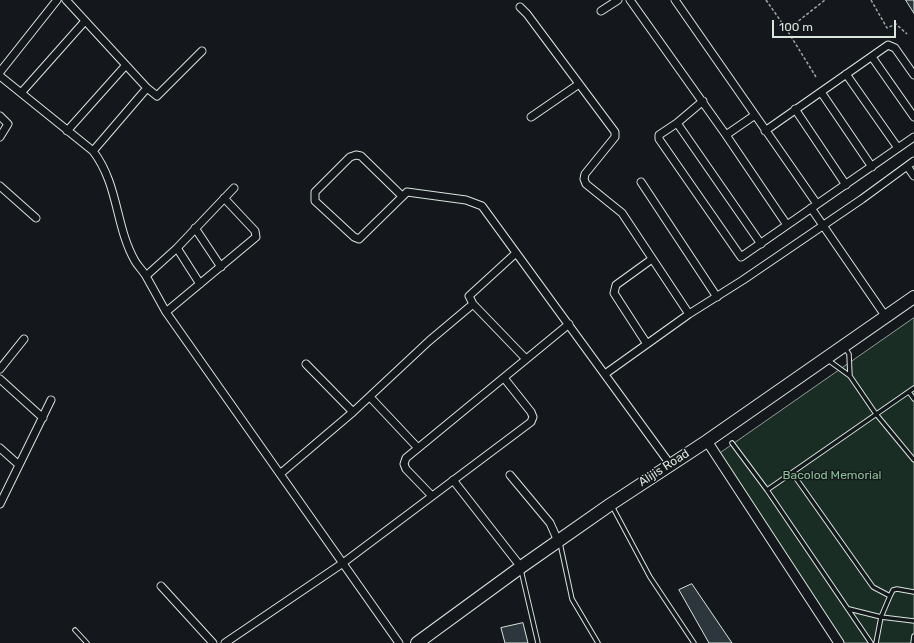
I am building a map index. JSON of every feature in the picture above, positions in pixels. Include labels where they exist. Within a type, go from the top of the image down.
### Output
[{"type":"main road","name":"Alijis Road","points":[[424,641],[521,566],[670,464],[707,441],[914,297]]},
{"type":"street","points":[[0,72],[57,0]]},
{"type":"street","points":[[66,0],[154,94],[160,95],[202,51]]},
{"type":"street","points":[[602,11],[618,0]]},
{"type":"street","points":[[630,0],[703,102],[787,225]]},
{"type":"street","points":[[675,0],[755,115],[814,206],[823,225],[886,317]]},
{"type":"street","points":[[520,7],[615,132],[615,137],[585,174],[584,179],[586,184],[622,213],[689,314]]},
{"type":"street","points":[[21,93],[85,21]]},
{"type":"street","points":[[765,131],[888,45],[891,46],[914,75]]},
{"type":"street","points":[[872,57],[914,117]]},
{"type":"street","points":[[67,131],[126,65]]},
{"type":"street","points":[[846,74],[898,148]]},
{"type":"street","points":[[0,76],[93,151],[103,164],[111,183],[129,246],[135,261],[146,276],[166,312],[399,643]]},
{"type":"street","points":[[531,117],[579,84]]},
{"type":"street","points":[[93,151],[148,88]]},
{"type":"street","points":[[821,92],[872,167]]},
{"type":"street","points":[[703,102],[677,123],[662,132],[659,135],[659,139],[738,255],[741,257],[914,137]]},
{"type":"street","points":[[795,109],[846,185]]},
{"type":"street","points":[[726,135],[755,115]]},
{"type":"street","points":[[0,116],[8,124],[0,137]]},
{"type":"street","points":[[677,123],[761,244]]},
{"type":"street","points":[[402,196],[361,156],[356,154],[350,156],[315,192],[314,196],[315,201],[354,238],[359,239],[402,196],[408,192],[466,200],[482,206],[670,464]]},
{"type":"street","points":[[605,374],[689,314],[717,297],[862,199],[914,161]]},
{"type":"street","points":[[907,166],[914,176]]},
{"type":"street","points":[[641,182],[717,297]]},
{"type":"street","points":[[0,186],[36,218]]},
{"type":"street","points":[[146,276],[177,248],[234,188]]},
{"type":"street","points":[[166,312],[256,237],[255,231],[224,198]]},
{"type":"street","points":[[195,228],[221,267]]},
{"type":"street","points":[[177,248],[200,284]]},
{"type":"street","points":[[516,253],[469,296],[473,304],[526,360]]},
{"type":"street","points":[[647,344],[614,293],[614,289],[616,285],[652,259]]},
{"type":"street","points":[[280,474],[354,412],[429,342],[473,304]]},
{"type":"street","points":[[432,496],[406,469],[404,464],[406,458],[569,324]]},
{"type":"street","points":[[0,369],[24,339]]},
{"type":"street","points":[[306,364],[354,412]]},
{"type":"street","points":[[225,643],[343,563],[531,422],[533,418],[532,412],[504,378]]},
{"type":"street","points":[[0,380],[43,418]]},
{"type":"street","points":[[370,397],[418,448]]},
{"type":"street","points":[[0,504],[51,400]]},
{"type":"street","points":[[707,441],[840,643]]},
{"type":"street","points":[[0,448],[19,465]]},
{"type":"street","points":[[510,475],[550,524],[559,540]]},
{"type":"street","points":[[453,480],[521,566]]},
{"type":"street","points":[[161,586],[213,643]]},
{"type":"lane","points":[[844,346],[849,354],[850,376]]},
{"type":"lane","points":[[826,358],[850,376],[876,414],[914,460]]},
{"type":"lane","points":[[768,490],[793,474],[914,388]]},
{"type":"lane","points":[[909,392],[914,399]]},
{"type":"lane","points":[[732,443],[768,490],[871,643]]},
{"type":"lane","points":[[793,474],[873,587],[890,596]]},
{"type":"lane","points":[[611,504],[650,578],[694,643]]},
{"type":"lane","points":[[559,540],[572,599],[598,643]]},
{"type":"lane","points":[[521,566],[538,643]]},
{"type":"lane","points":[[876,643],[881,617],[893,590],[897,589],[914,592]]},
{"type":"lane","points":[[849,609],[881,617],[914,621]]},
{"type":"lane","points":[[75,630],[87,643]]},
{"type":"lane","points":[[913,643],[914,636]]},
{"type":"path","points":[[766,0],[787,30],[816,77]]},
{"type":"path","points":[[787,30],[825,0]]},
{"type":"path","points":[[871,0],[887,28],[896,24],[907,34]]},
{"type":"green space","name":"Bacolod Memorial","points":[[914,318],[914,643],[844,643],[719,454]]},
{"type":"building","points":[[906,0],[914,0],[914,13]]},
{"type":"building","points":[[692,584],[732,643],[709,643],[679,590]]},
{"type":"building","points":[[523,623],[528,643],[505,643],[501,628]]}]
